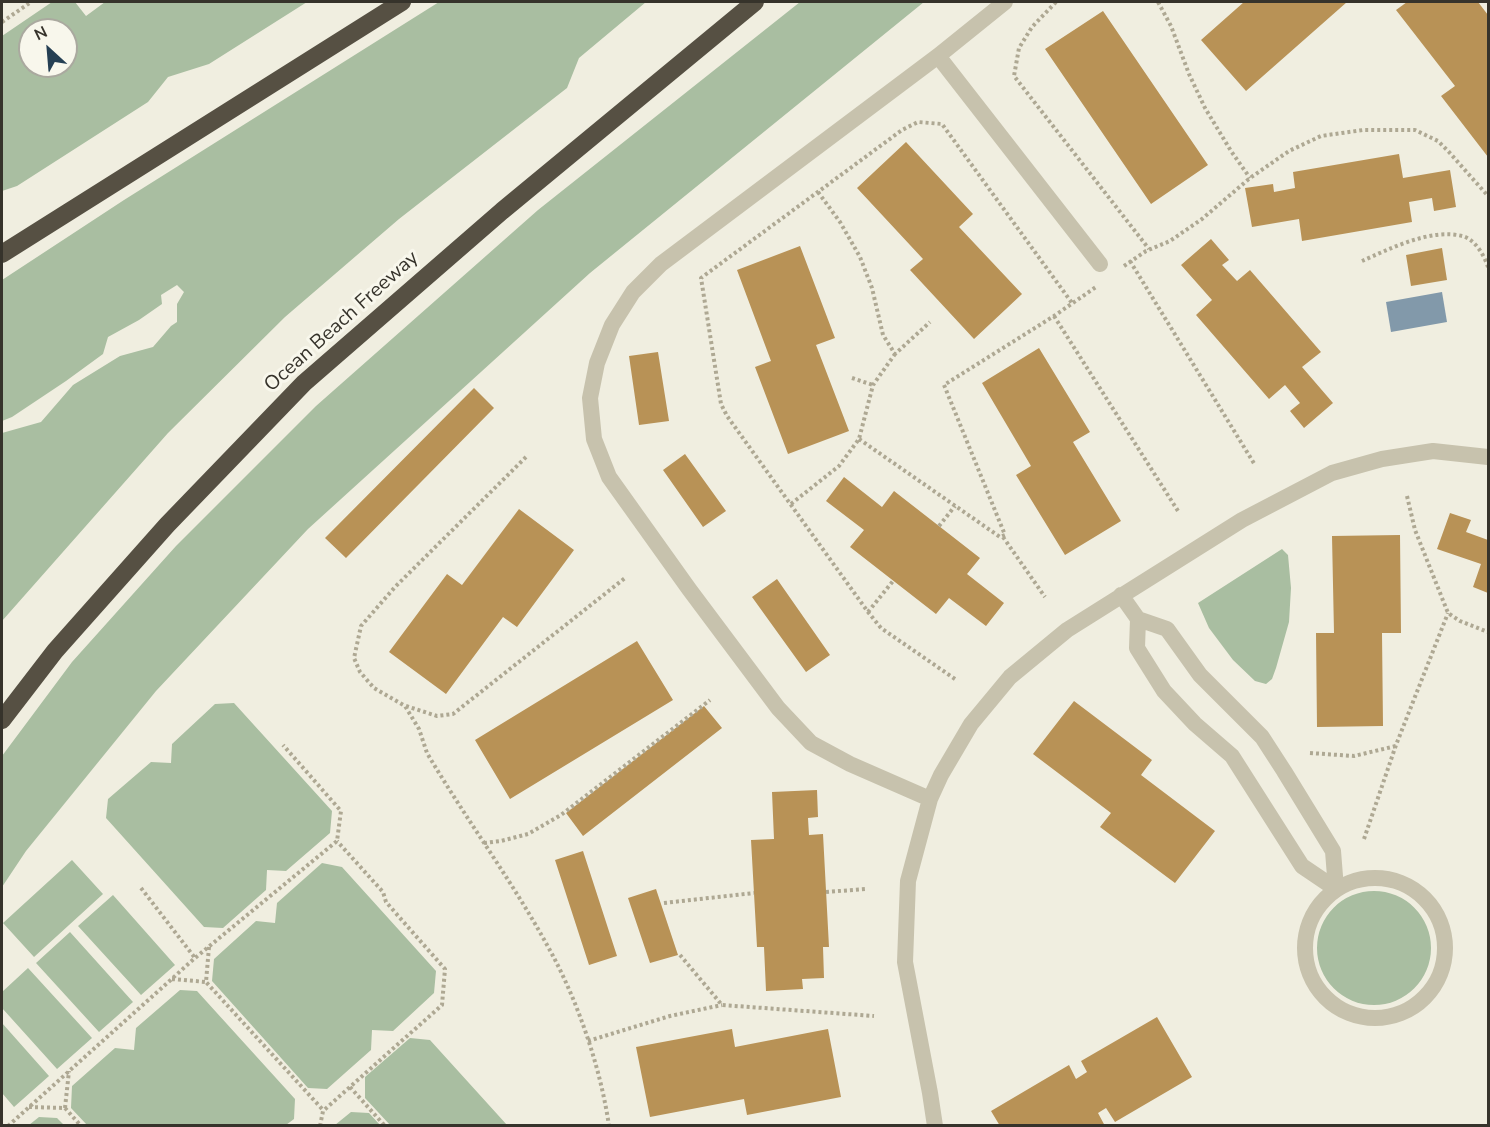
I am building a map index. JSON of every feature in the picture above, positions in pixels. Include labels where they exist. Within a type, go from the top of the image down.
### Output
[{"type":"highway","points":[[2,254],[402,2]]},
{"type":"highway","name":"Ocean Beach Freeway","points":[[2,720],[55,651],[167,525],[304,383],[502,211],[755,2]]},
{"type":"lane","points":[[930,799],[850,764],[812,743],[778,708],[682,580],[609,477],[594,439],[590,398],[597,363],[612,325],[633,292],[661,264],[938,56],[1005,2]]},
{"type":"lane","points":[[938,56],[1102,272]]},
{"type":"lane","points":[[935,1125],[905,962],[908,881],[930,799],[941,775],[971,724],[1010,677],[1067,630],[1242,520],[1332,473],[1382,459],[1433,451],[1488,457]]},
{"type":"lane","points":[[1121,595],[1138,619],[1167,629],[1200,675],[1262,737],[1333,851],[1336,889]]},
{"type":"lane","points":[[1138,619],[1137,648],[1164,691],[1195,724],[1232,756],[1302,866],[1336,889]]},
{"type":"lane","points":[[1381,877],[1407,885],[1429,902],[1439,917],[1445,935],[1446,954],[1442,972],[1420,1003],[1404,1012],[1386,1017],[1367,1018],[1348,1013],[1332,1004],[1319,991],[1310,976],[1305,958],[1305,940],[1309,923],[1317,907],[1336,889],[1362,878],[1381,877]]},
{"type":"path","points":[[2,22],[31,2]]},
{"type":"path","points":[[1056,2],[1032,27],[1019,48],[1014,76],[1149,249]]},
{"type":"path","points":[[1158,2],[1171,26],[1205,108],[1231,152],[1251,178]]},
{"type":"path","points":[[955,679],[881,628],[727,416],[722,404],[701,278],[902,130],[918,122],[942,124],[1072,303]]},
{"type":"path","points":[[1122,268],[1149,249],[1178,236],[1289,151],[1321,136],[1363,130],[1415,130],[1438,141],[1488,196]]},
{"type":"path","points":[[818,192],[840,222],[860,257],[872,288],[884,334],[895,354]]},
{"type":"path","points":[[1362,261],[1390,248],[1444,234],[1464,236],[1475,244],[1487,260],[1488,267]]},
{"type":"path","points":[[1130,261],[1256,465]]},
{"type":"path","points":[[1002,536],[1005,535],[944,385],[1054,316],[1072,303],[1102,272]]},
{"type":"path","points":[[1054,316],[1178,511]]},
{"type":"path","points":[[790,504],[839,466],[859,439],[873,385],[895,354],[930,322]]},
{"type":"path","points":[[852,378],[873,385]]},
{"type":"path","points":[[859,439],[1000,537],[1002,536],[1045,597]]},
{"type":"path","points":[[526,457],[395,587],[361,626],[354,658],[360,672],[374,688],[405,706],[437,716],[453,714],[625,578]]},
{"type":"path","points":[[1407,496],[1414,530],[1448,613],[1460,621],[1488,632]]},
{"type":"path","points":[[939,526],[955,506]]},
{"type":"path","points":[[868,612],[892,581]]},
{"type":"path","points":[[1364,839],[1396,745],[1448,613]]},
{"type":"path","points":[[484,843],[528,834],[561,815],[710,700]]},
{"type":"path","points":[[405,706],[419,729],[427,753],[522,903],[553,957],[579,1012],[597,1071],[609,1125]]},
{"type":"path","points":[[8,1125],[195,958],[337,841],[341,811],[283,745]]},
{"type":"path","points":[[1310,753],[1354,756],[1396,745]]},
{"type":"path","points":[[320,1125],[323,1111],[442,1005],[445,969],[386,902],[383,892],[337,841]]},
{"type":"path","points":[[141,888],[195,958]]},
{"type":"path","points":[[826,891],[866,889]]},
{"type":"path","points":[[664,903],[754,893]]},
{"type":"path","points":[[206,982],[209,947]]},
{"type":"path","points":[[680,955],[722,1005]]},
{"type":"path","points":[[171,979],[206,982],[323,1111]]},
{"type":"path","points":[[588,1041],[670,1016],[722,1005],[874,1016]]},
{"type":"path","points":[[65,1108],[69,1071]]},
{"type":"path","points":[[350,1087],[385,1125]]},
{"type":"path","points":[[28,1107],[65,1108],[81,1125]]},
{"type":"green space","points":[[52,2],[75,2],[86,16],[105,2],[307,2],[209,64],[168,77],[148,102],[17,186],[2,191],[2,36],[18,25],[18,78],[78,78],[78,18],[28,18]]},
{"type":"green space","points":[[439,2],[646,2],[579,58],[567,88],[399,219],[285,317],[168,433],[2,621],[2,433],[41,422],[73,385],[120,356],[153,347],[177,322],[177,304],[184,292],[177,285],[161,295],[162,304],[108,337],[103,354],[12,417],[2,421],[2,280],[124,200]]},
{"type":"green space","points":[[800,2],[924,2],[590,273],[308,529],[156,691],[26,851],[2,887],[2,756],[72,662],[176,546],[316,406],[538,210]]},
{"type":"green space","points":[[1282,549],[1288,555],[1291,588],[1289,622],[1272,679],[1266,684],[1255,681],[1233,660],[1209,628],[1198,603]]},
{"type":"green space","points":[[234,703],[332,811],[330,833],[286,871],[267,870],[266,890],[223,928],[204,927],[106,818],[108,799],[151,762],[171,763],[172,744],[215,704]]},
{"type":"green space","points":[[72,860],[103,894],[34,957],[3,923]]},
{"type":"green space","points":[[322,863],[342,867],[436,971],[434,993],[393,1031],[372,1030],[371,1050],[327,1089],[308,1088],[212,981],[214,959],[256,921],[275,923],[277,903]]},
{"type":"green space","points":[[1374,891],[1396,896],[1414,908],[1426,926],[1431,948],[1426,970],[1414,988],[1396,1000],[1374,1005],[1352,1000],[1334,988],[1322,970],[1317,948],[1322,926],[1334,908],[1352,896]]},
{"type":"green space","points":[[113,895],[175,965],[141,995],[78,926]]},
{"type":"green space","points":[[70,932],[133,1002],[99,1032],[36,963]]},
{"type":"green space","points":[[28,968],[92,1038],[57,1069],[2,1008],[2,992]]},
{"type":"green space","points":[[180,990],[197,991],[295,1099],[294,1119],[286,1125],[87,1125],[71,1108],[72,1086],[115,1048],[134,1050],[136,1028]]},
{"type":"green space","points":[[2,1023],[49,1076],[14,1107],[2,1093]]},
{"type":"green space","points":[[410,1038],[430,1040],[507,1125],[390,1125],[365,1098],[365,1077]]},
{"type":"green space","points":[[351,1112],[369,1113],[380,1125],[335,1125]]},
{"type":"green space","points":[[39,1117],[57,1118],[64,1125],[29,1125]]},
{"type":"water","points":[[1442,292],[1447,322],[1391,332],[1386,302]]},
{"type":"building","points":[[1244,2],[1347,2],[1246,91],[1201,40]]},
{"type":"building","points":[[1407,2],[1478,2],[1488,15],[1488,157],[1441,96],[1455,86],[1396,10]]},
{"type":"building","points":[[1103,11],[1208,165],[1151,204],[1045,49]]},
{"type":"building","points":[[906,142],[973,214],[959,227],[1022,294],[974,339],[910,270],[923,259],[857,188]]},
{"type":"building","points":[[1399,154],[1403,178],[1450,170],[1456,207],[1434,211],[1432,198],[1409,202],[1412,222],[1302,241],[1299,219],[1252,227],[1245,188],[1273,184],[1274,192],[1295,188],[1293,172]]},
{"type":"building","points":[[1211,239],[1229,260],[1222,265],[1237,281],[1250,270],[1321,352],[1302,367],[1333,403],[1304,428],[1290,411],[1300,403],[1285,385],[1269,399],[1196,315],[1212,300],[1181,265]]},
{"type":"building","points":[[800,246],[835,338],[816,345],[849,431],[788,454],[755,367],[771,361],[737,270]]},
{"type":"building","points":[[1442,248],[1447,280],[1411,286],[1406,255]]},
{"type":"building","points":[[1039,348],[1090,432],[1073,442],[1121,521],[1065,555],[1016,475],[1031,466],[982,383]]},
{"type":"building","points":[[658,352],[669,421],[639,425],[629,356]]},
{"type":"building","points":[[474,388],[494,408],[346,558],[325,538]]},
{"type":"building","points":[[685,454],[726,511],[703,527],[663,470]]},
{"type":"building","points":[[844,477],[882,507],[894,491],[980,558],[967,574],[1004,603],[986,626],[949,598],[936,614],[850,547],[864,530],[826,501]]},
{"type":"building","points":[[519,509],[574,550],[517,627],[503,617],[446,694],[389,652],[447,574],[462,585]]},
{"type":"building","points":[[1450,513],[1471,520],[1466,532],[1488,540],[1488,593],[1473,587],[1481,564],[1437,549]]},
{"type":"building","points":[[1400,535],[1401,633],[1382,633],[1383,726],[1317,727],[1316,633],[1334,633],[1332,536]]},
{"type":"building","points":[[777,579],[830,655],[806,672],[752,597]]},
{"type":"building","points":[[637,641],[673,700],[510,799],[475,740]]},
{"type":"building","points":[[1074,701],[1152,760],[1141,775],[1215,831],[1175,883],[1100,827],[1111,813],[1033,754]]},
{"type":"building","points":[[704,706],[722,728],[583,836],[566,813]]},
{"type":"building","points":[[817,790],[818,817],[808,818],[809,835],[823,834],[829,947],[823,947],[824,978],[802,979],[803,989],[766,991],[764,947],[757,947],[751,840],[774,839],[772,792]]},
{"type":"building","points":[[583,851],[617,956],[589,965],[555,860]]},
{"type":"building","points":[[656,889],[678,955],[650,963],[628,898]]},
{"type":"building","points":[[1157,1017],[1192,1077],[1115,1122],[1106,1108],[1098,1113],[1105,1126],[1000,1126],[991,1111],[1069,1065],[1076,1079],[1087,1072],[1081,1061]]},
{"type":"building","points":[[732,1029],[735,1047],[828,1029],[841,1097],[747,1115],[744,1099],[650,1117],[636,1047]]}]
